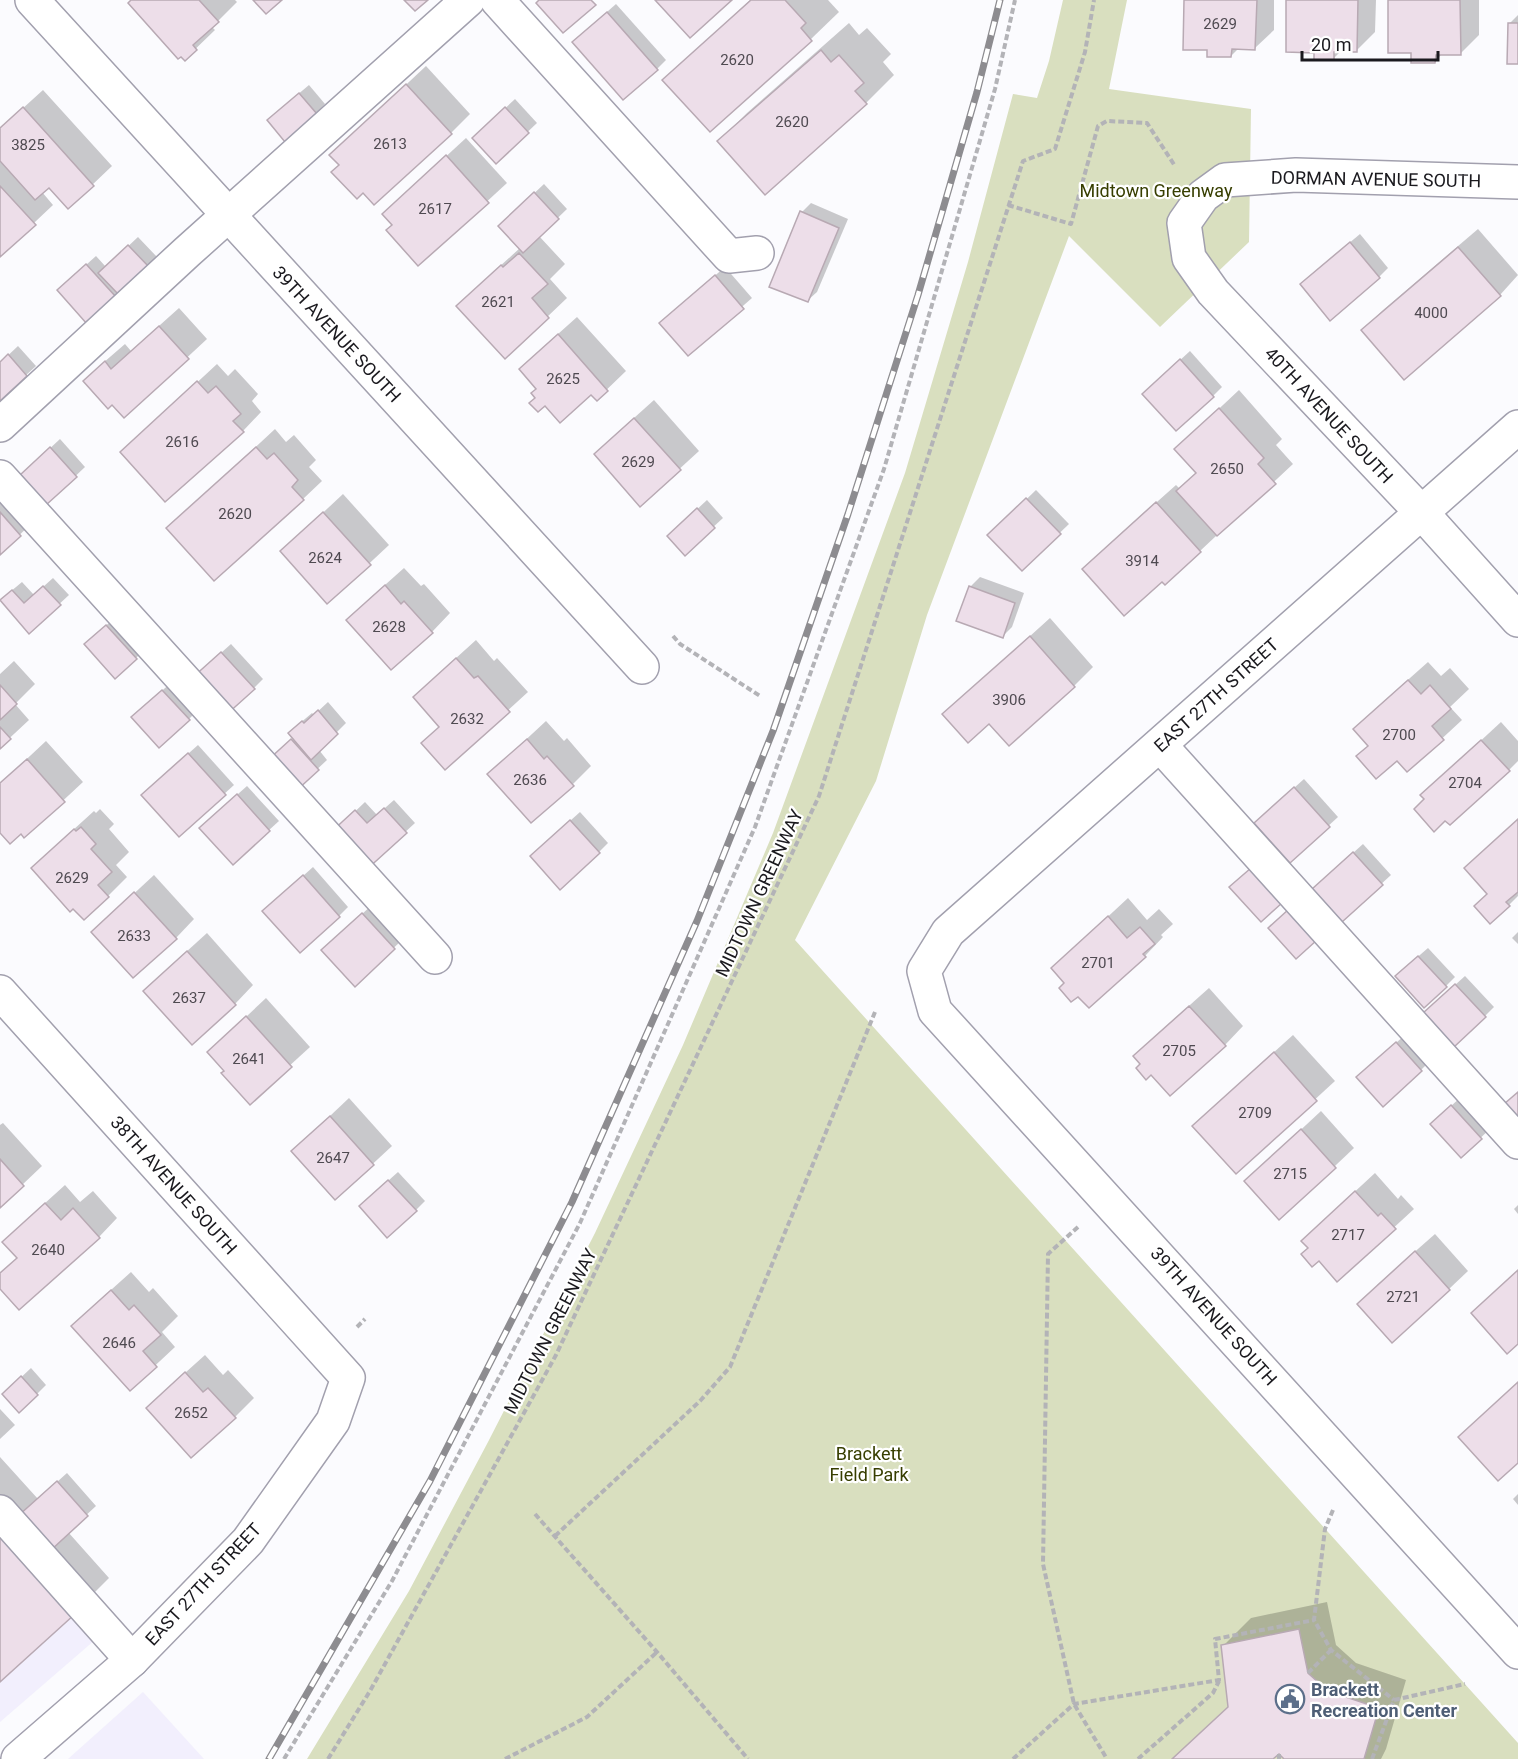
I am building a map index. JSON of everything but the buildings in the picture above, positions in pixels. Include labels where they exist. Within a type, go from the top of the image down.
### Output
[{"type":"street","name":"39TH AVENUE SOUTH","points":[[32,0],[642,667]]},
{"type":"street","points":[[0,425],[468,0]]},
{"type":"street","points":[[497,0],[729,256],[757,253]]},
{"type":"street","name":"DORMAN AVENUE SOUTH","points":[[1203,196],[1225,180],[1296,175],[1518,182]]},
{"type":"street","name":"40TH AVENUE SOUTH","points":[[1203,196],[1184,223],[1189,258],[1213,292],[1422,513],[1518,620]]},
{"type":"street","name":"EAST 27TH STREET","points":[[924,971],[948,932],[1518,428]]},
{"type":"street","points":[[0,477],[435,957]]},
{"type":"street","points":[[1160,744],[1518,1142]]},
{"type":"street","name":"39TH AVENUE SOUTH","points":[[924,971],[935,1011],[1518,1652]]},
{"type":"street","name":"38TH AVENUE SOUTH","points":[[0,992],[348,1378]]},
{"type":"street","name":"EAST 27TH STREET","points":[[18,1759],[132,1660],[248,1541],[333,1421],[348,1378]]},
{"type":"street","points":[[0,1512],[132,1660]]},
{"type":"path","points":[[284,1759],[392,1581],[580,1223],[755,827],[884,469],[995,89],[1016,0]]},
{"type":"path","name":"MIDTOWN GREENWAY","points":[[328,1759],[370,1691],[556,1355],[819,796],[1023,161],[1054,149],[1085,52],[1094,0]]},
{"type":"path","points":[[1008,205],[1071,224],[1098,126],[1107,121],[1147,123],[1175,166]]},
{"type":"path","points":[[665,628],[680,644],[760,696]]},
{"type":"path","points":[[555,1536],[700,1401],[730,1367],[875,1012]]},
{"type":"path","points":[[1107,1759],[1074,1704],[1043,1564],[1048,1254],[1108,1199]]},
{"type":"path","points":[[1352,1469],[1326,1529],[1314,1620],[1331,1650],[1394,1700]]},
{"type":"path","points":[[535,1514],[748,1759]]},
{"type":"path","points":[[1138,1759],[1213,1693],[1220,1680],[1215,1639],[1314,1620]]},
{"type":"path","points":[[1308,1673],[1331,1650]]},
{"type":"path","points":[[505,1759],[587,1717],[657,1652]]},
{"type":"path","points":[[1013,1759],[1074,1704],[1220,1680]]},
{"type":"path","points":[[1394,1700],[1465,1684]]},
{"type":"path","points":[[1372,1759],[1394,1700]]},
{"type":"shaded area","points":[[0,1521],[103,1633],[0,1722]]},
{"type":"shaded area","points":[[143,1692],[204,1759],[68,1759]]},
{"type":"green space","name":"Brackett Field Park","points":[[1063,0],[1127,0],[1109,89],[1251,109],[1249,242],[1160,327],[1069,236],[927,615],[876,781],[795,940],[1518,1743],[1518,1759],[307,1759],[409,1591],[488,1442],[595,1233],[683,1045],[773,833],[905,473],[968,262],[1013,94],[1037,98],[1049,61]]},
{"type":"railway","points":[[269,1759],[430,1481],[572,1202],[697,921],[773,731],[848,514],[918,295],[977,92],[1000,0]]},
{"type":"place","name":"Brackett Recreation Center","points":[[1290,1699]]},
{"type":"park label","name":"Midtown Greenway","points":[[1156,190]]}]
